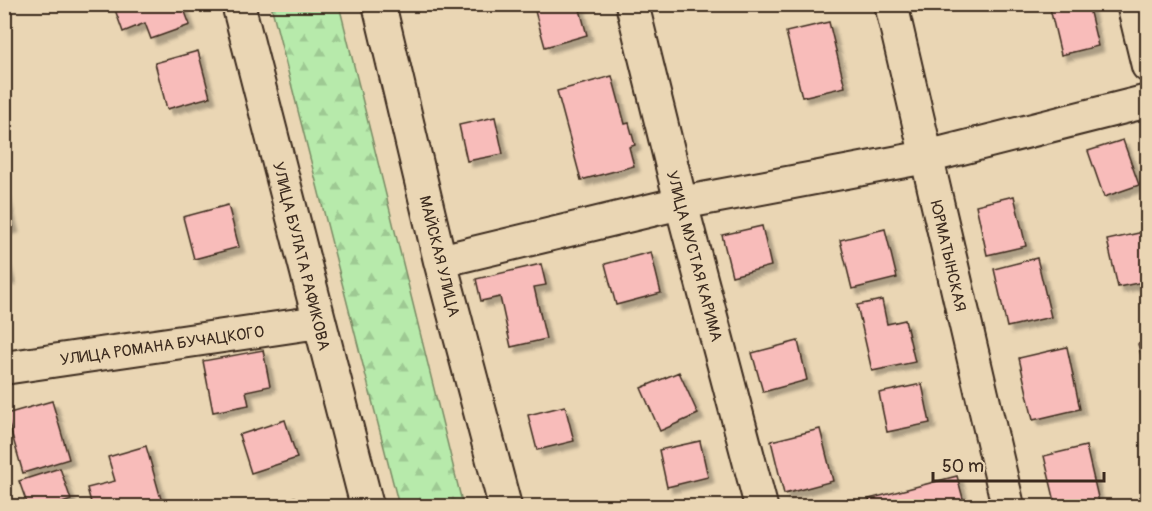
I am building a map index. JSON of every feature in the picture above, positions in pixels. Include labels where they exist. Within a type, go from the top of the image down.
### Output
[{"type":"street","name":"УЛИЦА БУЛАТА РАФИКОВА","points":[[238,4],[367,507]]},
{"type":"street","name":"МАЙСКАЯ УЛИЦА","points":[[379,4],[440,261],[505,507]]},
{"type":"street","name":"УЛИЦА МУСТАЯ КАРИМА","points":[[632,4],[681,203],[761,507]]},
{"type":"street","name":"ЮРМАТЫНСКАЯ","points":[[891,4],[1008,507]]},
{"type":"street","points":[[1132,4],[1148,66]]},
{"type":"street","points":[[440,261],[681,203],[926,157],[1148,101]]},
{"type":"street","name":"УЛИЦА РОМАНА БУЧАЦКОГО","points":[[4,368],[320,322]]},
{"type":"green space","points":[[271,5],[339,5],[463,506],[399,506]]},
{"type":"building","points":[[113,4],[182,4],[190,25],[151,39],[145,23],[123,32]]},
{"type":"building","points":[[533,4],[585,4],[579,6],[587,35],[545,47]]},
{"type":"building","points":[[1049,4],[1088,4],[1098,46],[1061,55]]},
{"type":"building","points":[[829,22],[845,87],[802,97],[786,32]]},
{"type":"building","points":[[198,51],[210,97],[167,109],[155,63]]},
{"type":"building","points":[[612,76],[625,124],[629,123],[635,145],[629,147],[634,166],[581,180],[557,91]]},
{"type":"building","points":[[495,117],[503,154],[467,161],[459,125]]},
{"type":"building","points":[[1123,140],[1139,185],[1104,197],[1088,151]]},
{"type":"building","points":[[4,191],[13,227],[4,229]]},
{"type":"building","points":[[1014,196],[1026,246],[987,255],[976,205]]},
{"type":"building","points":[[228,205],[239,247],[194,259],[183,217]]},
{"type":"building","points":[[762,226],[771,266],[732,276],[722,235]]},
{"type":"building","points":[[885,229],[897,278],[852,289],[840,240]]},
{"type":"building","points":[[1148,231],[1148,281],[1118,287],[1107,240]]},
{"type":"building","points":[[651,252],[661,293],[616,305],[605,264]]},
{"type":"building","points":[[4,258],[10,278],[4,280]]},
{"type":"building","points":[[1037,258],[1051,317],[1007,327],[994,269]]},
{"type":"building","points":[[541,264],[546,285],[534,287],[546,339],[511,347],[500,297],[481,301],[476,279]]},
{"type":"building","points":[[882,300],[887,324],[905,320],[915,362],[872,371],[857,305]]},
{"type":"building","points":[[798,341],[807,380],[763,392],[752,353]]},
{"type":"building","points":[[1148,341],[1148,381],[1138,344]]},
{"type":"building","points":[[1067,347],[1080,409],[1033,420],[1019,358]]},
{"type":"building","points":[[263,350],[270,386],[246,391],[249,405],[213,412],[203,361]]},
{"type":"building","points":[[679,372],[698,414],[660,431],[641,388]]},
{"type":"building","points":[[922,384],[930,423],[887,432],[879,393]]},
{"type":"building","points":[[52,401],[69,459],[23,473],[6,414]]},
{"type":"building","points":[[565,406],[574,441],[537,450],[528,415]]},
{"type":"building","points":[[285,420],[297,458],[251,473],[239,435]]},
{"type":"building","points":[[820,429],[833,481],[784,494],[771,441]]},
{"type":"building","points":[[700,441],[708,477],[667,487],[659,450]]},
{"type":"building","points":[[146,446],[163,506],[92,506],[87,488],[115,481],[108,457]]},
{"type":"building","points":[[1086,446],[1100,506],[1056,506],[1044,456]]},
{"type":"building","points":[[60,468],[71,500],[53,506],[28,506],[19,481]]},
{"type":"building","points":[[957,476],[965,506],[871,506],[869,499]]},
{"type":"building","points":[[295,497],[298,506],[263,506]]}]
